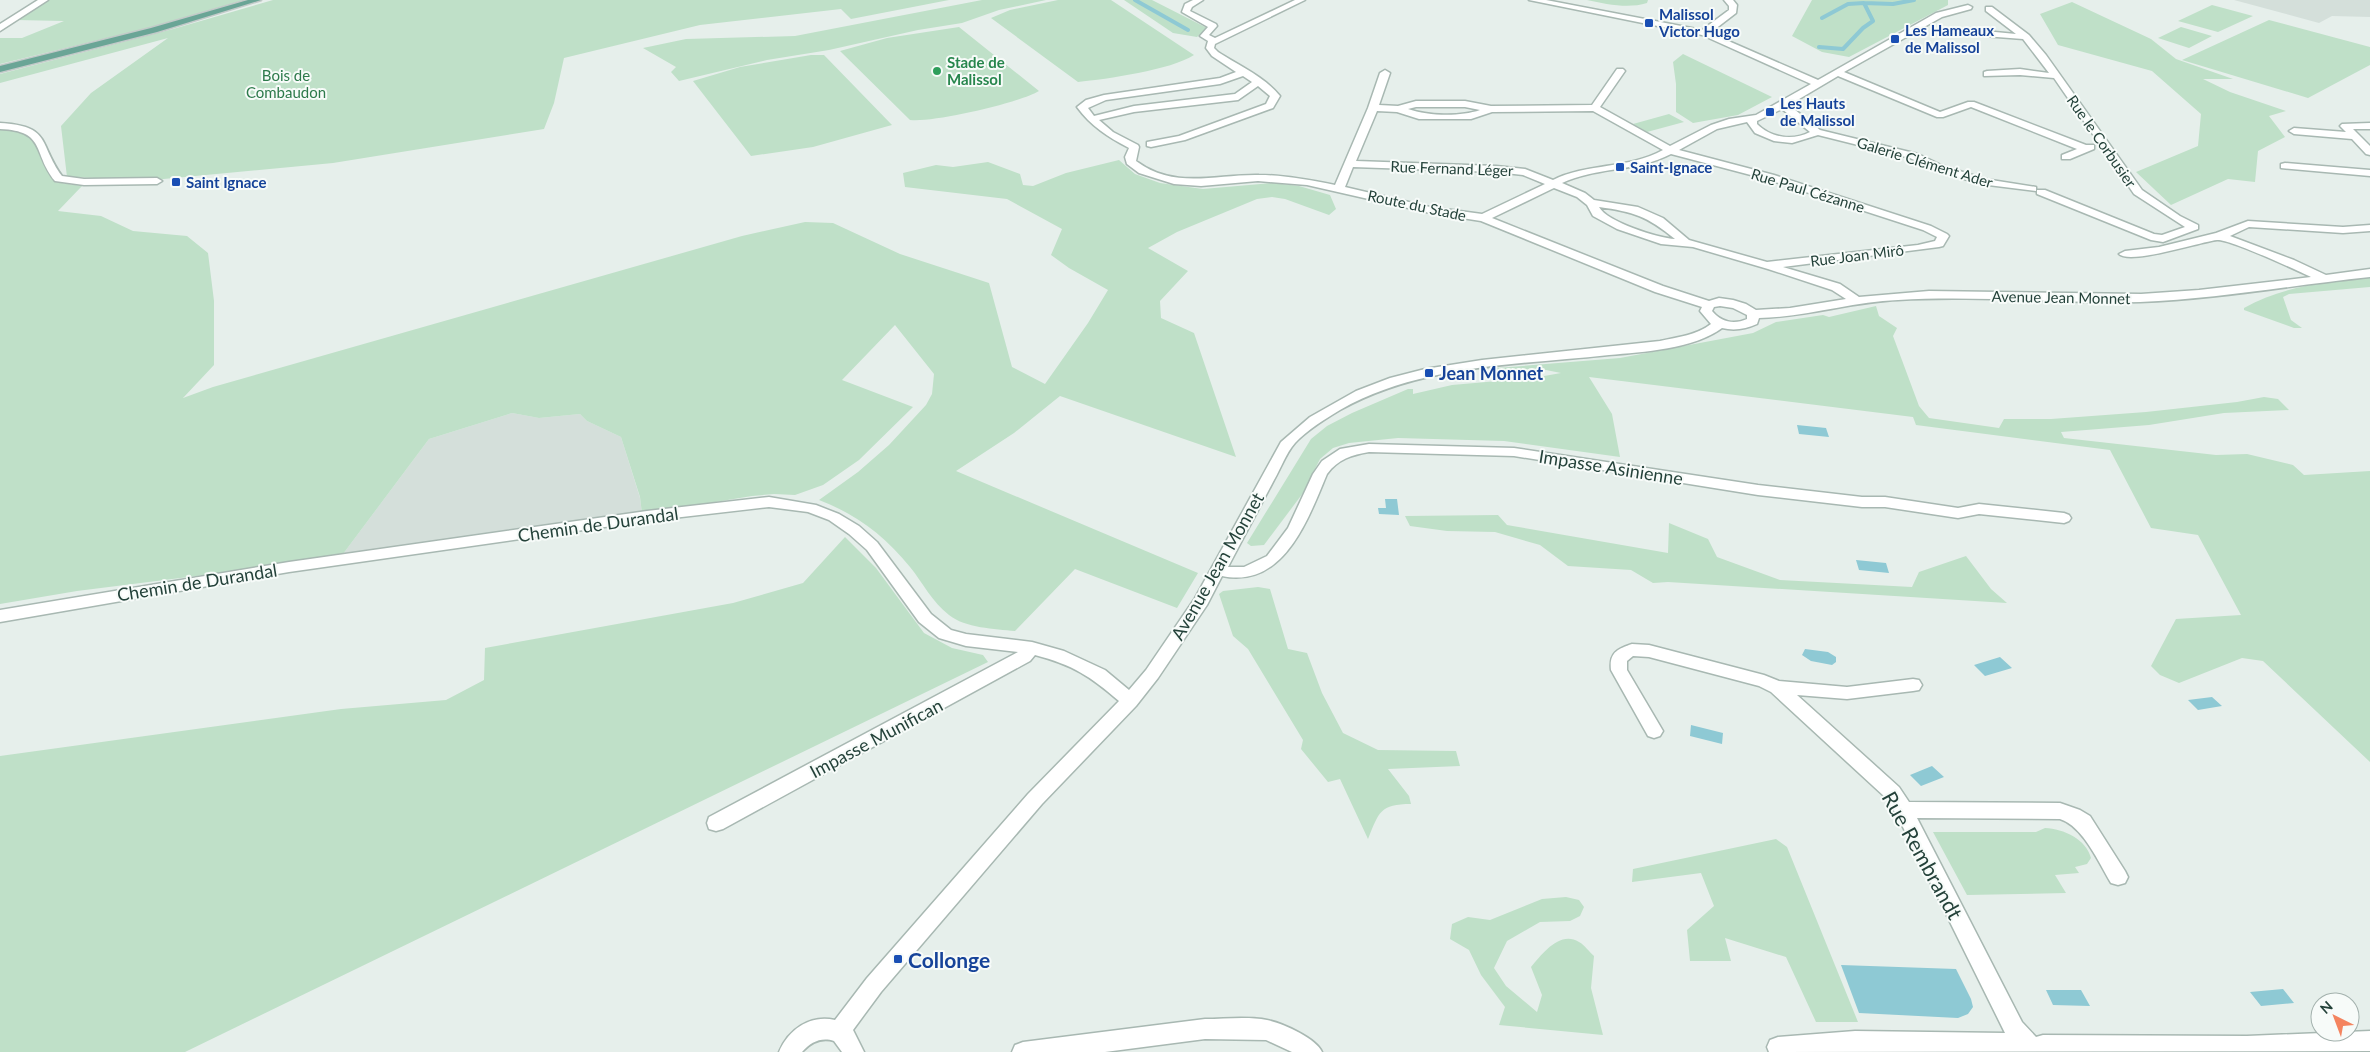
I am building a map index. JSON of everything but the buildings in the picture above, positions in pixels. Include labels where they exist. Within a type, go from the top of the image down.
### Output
[{"type":"main road","points":[[0,69],[178,24],[257,0]]},
{"type":"street","points":[[0,28],[44,0]]},
{"type":"street","points":[[1199,0],[1188,6],[1186,12],[1213,26],[1204,36],[1214,41]]},
{"type":"street","points":[[1150,144],[1181,138],[1270,106],[1274,96],[1258,82],[1215,54],[1210,48],[1214,41],[1301,0]]},
{"type":"street","points":[[1533,0],[1704,33],[1818,83]]},
{"type":"street","points":[[1704,33],[1734,11],[1734,5],[1728,0]]},
{"type":"street","name":"Rue le Corbusier","points":[[1958,0],[1960,3],[1984,5],[2026,37],[2138,192],[2176,218],[2194,227],[2163,239],[2151,237]]},
{"type":"street","points":[[1483,218],[1574,174],[1620,167],[1660,156],[1714,127],[1729,122],[1752,120],[1928,21],[1984,5]]},
{"type":"street","points":[[1974,33],[2026,37]]},
{"type":"street","points":[[1373,108],[1398,109],[1419,116],[1471,116],[1491,109],[1595,108],[1620,71]]},
{"type":"street","points":[[1836,72],[1940,115],[1971,104],[2085,148]]},
{"type":"street","points":[[1986,74],[2020,72],[2056,76]]},
{"type":"street","points":[[1242,73],[1222,81],[1136,92],[1087,102],[1082,107],[1092,119],[1134,109],[1238,97],[1258,82]]},
{"type":"street","points":[[1339,188],[1373,108],[1385,73]]},
{"type":"street","points":[[1752,120],[1752,125],[1762,134],[1782,140],[1801,139],[1817,132],[1782,104]]},
{"type":"street","name":"Rue Paul Cézanne","points":[[1595,108],[1671,151],[1816,191],[1944,236]]},
{"type":"street","name":"Route du Stade","points":[[1092,119],[1110,134],[1134,146],[1130,157],[1136,167],[1155,176],[1174,181],[1201,183],[1242,179],[1275,179],[1339,188],[1430,210],[1483,218],[1650,285],[1709,305]]},
{"type":"street","points":[[0,126],[20,126],[30,130],[41,143],[59,178],[84,182],[158,181]]},
{"type":"street","points":[[2370,126],[2345,126],[2370,152]]},
{"type":"street","points":[[2294,131],[2354,136]]},
{"type":"street","name":"Galerie Clément Ader","points":[[1817,132],[1914,156],[1937,167],[1984,182],[2037,190],[2151,237]]},
{"type":"street","points":[[2066,157],[2103,142]]},
{"type":"street","name":"Rue Fernand Léger","points":[[1348,164],[1516,170],[1554,183]]},
{"type":"street","points":[[2284,166],[2370,173]]},
{"type":"street","name":"Rue Joan Mirô","points":[[1554,183],[1581,195],[1591,203],[1597,214],[1621,227],[1665,242],[1685,242],[1830,285],[1856,300]]},
{"type":"street","name":"Rue Joan Mirô","points":[[1591,203],[1634,209],[1659,220],[1685,242]]},
{"type":"street","points":[[2125,254],[2159,250],[2220,236],[2248,224],[2343,230],[2370,228]]},
{"type":"street","name":"Rue Joan Mirô","points":[[1766,266],[1918,248],[1939,244],[1944,236]]},
{"type":"street","points":[[2220,236],[2290,262],[2323,278]]},
{"type":"street","name":"Avenue Jean Monnet","points":[[1753,314],[1802,312],[1856,300],[1898,296],[1965,294],[2116,298],[2159,297],[2370,273]]},
{"type":"street","points":[[1719,302],[1733,303],[1745,307],[1753,314],[1753,321],[1746,325],[1733,326],[1720,323],[1710,317],[1706,311],[1709,305],[1719,302]]},
{"type":"street","name":"Avenue Jean Monnet","points":[[840,1031],[874,985],[1035,799],[1130,701],[1178,637],[1219,570],[1288,442],[1314,420],[1330,410],[1410,377],[1490,363],[1615,351],[1662,344],[1708,333],[1720,323]]},
{"type":"street","name":"Impasse Asinienne","points":[[1219,570],[1233,573],[1247,572],[1272,560],[1295,530],[1320,474],[1327,464],[1345,452],[1362,449],[1514,452],[1758,490],[1862,502],[1884,502],[1958,513],[1979,509],[2064,518]]},
{"type":"street","name":"Chemin de Durandal","points":[[0,616],[72,602],[289,567],[646,516],[768,502],[811,508],[834,517],[854,530],[872,546],[925,618],[945,634],[966,640],[1032,648],[1058,655],[1099,674],[1130,701]]},
{"type":"street","name":"Impasse Munifican","points":[[716,823],[1024,658],[1032,648]]},
{"type":"street","name":"Rue Rembrandt","points":[[1654,731],[1619,670],[1618,658],[1624,652],[1634,649],[1649,651],[1764,681],[1777,687],[1882,781],[1904,810],[2014,1029],[2033,1051]]},
{"type":"street","name":"Rue Rembrandt","points":[[1777,687],[1847,693],[1913,685]]},
{"type":"street","points":[[1904,810],[2060,811],[2074,815],[2083,822],[2118,877]]},
{"type":"street","points":[[790,1052],[793,1046],[807,1034],[824,1028],[840,1031],[850,1041],[852,1052]]},
{"type":"street","points":[[1023,1052],[1205,1028],[1267,1030],[1295,1042],[1311,1052]]},
{"type":"street","points":[[1778,1047],[1855,1041],[1976,1041],[1997,1042],[2033,1051],[2043,1045],[2225,1048],[2301,1046],[2370,1041]]},
{"type":"shaded area","points":[[2234,0],[2370,0],[2370,17],[2332,16],[2319,23]]},
{"type":"shaded area","points":[[512,413],[539,418],[580,414],[587,421],[621,437],[640,498],[642,514],[340,558],[429,439]]},
{"type":"green space","points":[[49,0],[244,0],[148,28],[0,64],[0,38],[22,38],[64,21],[16,20]]},
{"type":"green space","name":"Bois de Combaudon","points":[[273,0],[949,0],[851,19],[841,9],[700,25],[564,58],[554,103],[544,129],[333,163],[153,180],[67,177],[61,126],[91,93],[168,38],[0,83],[0,74],[173,29]]},
{"type":"green space","points":[[982,0],[1046,0],[999,10],[962,23],[918,30],[829,50],[767,60],[679,81],[671,72],[676,67],[643,48],[686,39],[795,36]]},
{"type":"green space","points":[[1058,0],[1111,0],[1194,55],[1155,69],[1078,82],[991,18],[1010,10]]},
{"type":"green space","points":[[1124,0],[1152,0],[1207,28],[1197,37],[1173,33]]},
{"type":"green space","points":[[1587,0],[1648,0],[1647,3],[1640,5],[1625,6]]},
{"type":"green space","points":[[1812,0],[1948,0],[1948,5],[1849,57],[1822,52],[1792,36]]},
{"type":"green space","points":[[2072,2],[2151,39],[2176,59],[2233,79],[2203,79],[2230,92],[2286,111],[2269,116],[2285,137],[2258,151],[2255,182],[2228,179],[2171,205],[2136,172],[2198,146],[2201,114],[2152,71],[2058,45],[2040,14]]},
{"type":"green space","points":[[2212,5],[2253,16],[2218,32],[2178,21]]},
{"type":"green space","points":[[2269,20],[2370,47],[2370,65],[2308,98],[2182,60]]},
{"type":"green space","name":"Stade de Malissol","points":[[959,27],[1039,91],[1014,101],[976,111],[937,118],[910,120],[840,51],[887,38]]},
{"type":"green space","points":[[2181,27],[2212,36],[2189,48],[2158,38]]},
{"type":"green space","points":[[1683,54],[1772,97],[1738,115],[1693,123],[1676,112],[1676,84],[1673,62]]},
{"type":"green space","points":[[811,55],[824,55],[892,125],[813,147],[751,156],[693,81],[740,67]]},
{"type":"green space","points":[[1669,114],[1684,122],[1647,132],[1633,124]]},
{"type":"green space","points":[[0,128],[12,129],[32,135],[55,182],[82,186],[58,211],[101,216],[133,231],[187,236],[208,253],[214,301],[214,365],[183,398],[213,387],[742,236],[805,222],[833,223],[900,254],[989,283],[1012,367],[1045,384],[1088,323],[1108,290],[1069,268],[1051,255],[1062,229],[1007,199],[905,187],[903,173],[936,165],[953,167],[988,162],[1020,174],[1023,185],[1033,186],[1066,173],[1119,160],[1135,174],[1160,183],[1203,189],[1273,183],[1299,186],[1330,195],[1336,209],[1329,215],[1285,199],[1272,197],[1257,199],[1177,232],[1148,248],[1188,271],[1160,301],[1161,318],[1194,333],[1236,457],[1060,396],[1014,433],[956,471],[1198,573],[1177,608],[1075,569],[1015,631],[963,623],[943,610],[910,567],[880,536],[857,519],[819,500],[858,472],[889,445],[926,405],[932,394],[934,374],[895,325],[842,380],[913,407],[859,460],[823,485],[795,495],[752,496],[642,514],[640,497],[621,437],[587,421],[580,414],[539,418],[512,413],[429,439],[340,558],[77,591],[0,604]]},
{"type":"green space","points":[[2370,277],[2370,287],[2289,294],[2283,297],[2291,320],[2302,328],[2294,328],[2244,310],[2244,308],[2259,301],[2289,290],[2321,283]]},
{"type":"green space","points":[[1876,306],[1879,316],[1897,328],[1893,336],[1919,406],[1929,418],[1999,428],[2004,419],[2051,419],[2146,412],[2237,402],[2264,397],[2278,399],[2289,410],[2224,413],[2149,425],[2061,432],[2064,438],[2216,455],[2247,454],[2293,465],[2304,475],[2370,471],[2370,762],[2263,661],[2242,658],[2179,683],[2160,675],[2151,666],[2176,619],[2241,615],[2198,535],[2151,528],[2110,450],[1916,425],[1913,417],[1589,377],[1612,414],[1620,457],[1504,441],[1398,438],[1349,443],[1333,448],[1320,459],[1303,493],[1264,545],[1251,546],[1247,543],[1311,439],[1327,426],[1352,413],[1408,389],[1413,389],[1413,394],[1452,385],[1533,378],[1561,373],[1541,369],[1496,370],[1497,368],[1620,358],[1753,333],[1776,322],[1823,315],[1829,317]]},
{"type":"green space","points":[[1498,515],[1507,525],[1668,553],[1669,523],[1708,539],[1717,557],[1780,580],[1912,587],[1919,572],[1966,556],[1991,589],[2007,603],[1668,582],[1653,583],[1631,570],[1568,566],[1540,545],[1495,532],[1447,531],[1410,526],[1405,516]]},
{"type":"green space","points":[[845,537],[876,568],[924,633],[952,648],[983,655],[988,662],[185,1052],[0,1052],[0,756],[341,709],[446,700],[484,680],[485,648],[733,603],[803,583]]},
{"type":"green space","points":[[1258,587],[1270,589],[1288,649],[1307,653],[1322,693],[1343,733],[1378,750],[1456,751],[1460,766],[1388,769],[1409,796],[1411,804],[1401,804],[1382,811],[1368,839],[1340,779],[1328,782],[1301,749],[1303,740],[1248,649],[1233,636],[1219,594],[1223,591]]},
{"type":"green space","points":[[2045,828],[2060,830],[2073,836],[2084,845],[2091,858],[2087,864],[2075,867],[2079,873],[2055,875],[2066,893],[1967,895],[1933,832],[2036,832]]},
{"type":"green space","points":[[1776,839],[1787,847],[1858,1022],[1816,1022],[1786,957],[1725,938],[1731,961],[1690,961],[1687,930],[1714,906],[1701,873],[1632,882],[1633,869]]},
{"type":"green space","points":[[1566,897],[1579,900],[1584,907],[1580,916],[1570,921],[1540,922],[1507,941],[1494,968],[1506,986],[1537,1012],[1542,995],[1531,967],[1546,950],[1558,941],[1572,939],[1581,943],[1594,956],[1591,988],[1603,1035],[1499,1025],[1505,1007],[1481,975],[1469,950],[1450,939],[1452,924],[1468,917],[1490,920],[1542,899]]},
{"type":"water","points":[[1797,425],[1826,428],[1829,437],[1799,434]]},
{"type":"water","points":[[1385,499],[1397,499],[1399,515],[1379,514],[1378,508],[1386,508]]},
{"type":"water","points":[[1856,560],[1886,563],[1889,573],[1859,570]]},
{"type":"water","points":[[1805,649],[1828,652],[1836,657],[1836,662],[1832,665],[1811,661],[1802,655]]},
{"type":"water","points":[[2000,657],[2012,668],[1985,676],[1974,665]]},
{"type":"water","points":[[2212,697],[2222,706],[2198,710],[2188,700]]},
{"type":"water","points":[[1691,725],[1723,733],[1722,744],[1690,736]]},
{"type":"water","points":[[1932,766],[1944,777],[1921,786],[1910,775]]},
{"type":"water","points":[[1841,965],[1956,969],[1973,1007],[1968,1014],[1958,1018],[1859,1013]]},
{"type":"water","points":[[2283,989],[2294,1003],[2261,1006],[2250,992]]},
{"type":"water","points":[[2046,990],[2081,990],[2090,1006],[2053,1005]]},
{"type":"waterway","points":[[1135,0],[1188,30]]},
{"type":"waterway","points":[[1864,3],[1893,4],[1914,0]]},
{"type":"waterway","points":[[1819,47],[1843,49],[1863,28],[1873,21],[1864,3]]},
{"type":"waterway","points":[[1822,18],[1848,4],[1864,3]]},
{"type":"place","name":"Malissol Victor Hugo","points":[[1649,23]]},
{"type":"place","name":"Les Hameaux de Malissol","points":[[1895,39]]},
{"type":"place","name":"Stade de Malissol","points":[[937,71]]},
{"type":"place","name":"Les Hauts de Malissol","points":[[1770,112]]},
{"type":"place","name":"Saint-Ignace","points":[[1620,167]]},
{"type":"place","name":"Saint Ignace","points":[[176,182]]},
{"type":"place","name":"Jean Monnet","points":[[1429,373]]},
{"type":"place","name":"Collonge","points":[[898,959]]}]
